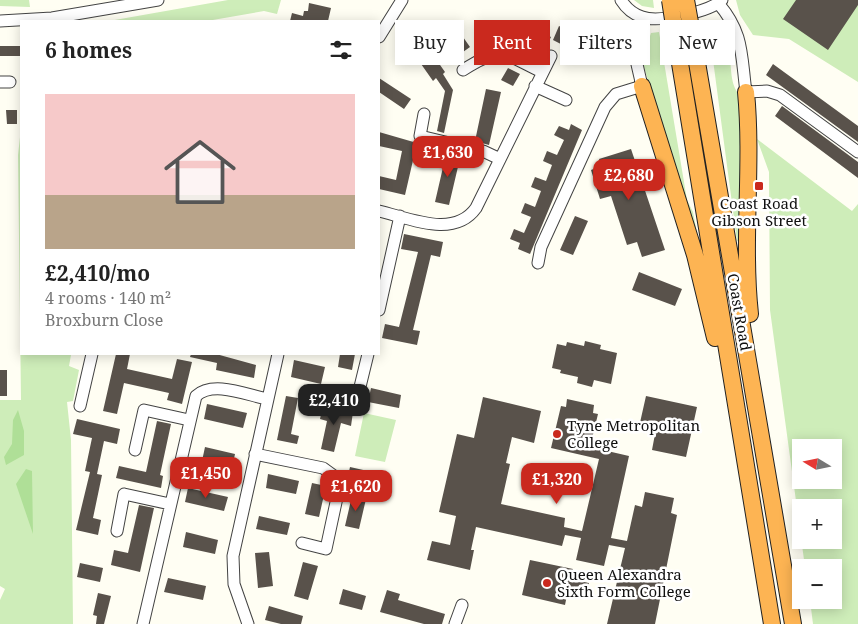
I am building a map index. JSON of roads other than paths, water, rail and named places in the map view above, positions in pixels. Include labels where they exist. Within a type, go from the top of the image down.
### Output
[{"type":"highway","name":"Coast Road","points":[[670,0],[772,624]]},
{"type":"highway","name":"Coast Road","points":[[686,0],[794,624]]},
{"type":"highway","points":[[642,86],[695,256],[747,474]]},
{"type":"highway","points":[[746,92],[750,157],[746,279],[765,462]]},
{"type":"street","points":[[0,21],[52,18],[158,0]]},
{"type":"street","points":[[380,35],[402,0]]},
{"type":"street","points":[[610,0],[622,2],[641,17],[654,18],[702,11],[720,2],[739,35],[746,92],[767,91],[780,95],[858,152]]},
{"type":"street","points":[[538,263],[541,247],[609,101],[616,94],[642,86],[634,47],[641,17]]},
{"type":"street","points":[[463,70],[484,57],[498,53],[542,72]]},
{"type":"street","points":[[380,212],[445,225],[464,220],[476,208],[551,56]]},
{"type":"street","points":[[536,86],[566,100]]},
{"type":"street","points":[[424,114],[420,136],[483,151],[500,158]]},
{"type":"street","points":[[380,306],[400,216]]},
{"type":"street","points":[[80,406],[92,355]]},
{"type":"street","points":[[248,624],[234,584],[233,556],[254,454],[278,355]]},
{"type":"street","points":[[358,395],[368,355]]},
{"type":"street","points":[[143,624],[196,396],[204,390],[216,388],[267,399]]},
{"type":"street","points":[[135,450],[144,410],[190,420]]},
{"type":"street","points":[[254,454],[323,468],[334,476],[338,493],[326,549],[302,543]]},
{"type":"street","points":[[116,531],[124,494],[170,504]]},
{"type":"street","points":[[455,624],[462,604]]},
{"type":"place","name":"Coast Road Gibson Street","points":[[759,186]]},
{"type":"place","name":"Tyne Metropolitan College","points":[[557,434]]},
{"type":"place","name":"Queen Alexandra Sixth Form College","points":[[547,583]]}]
